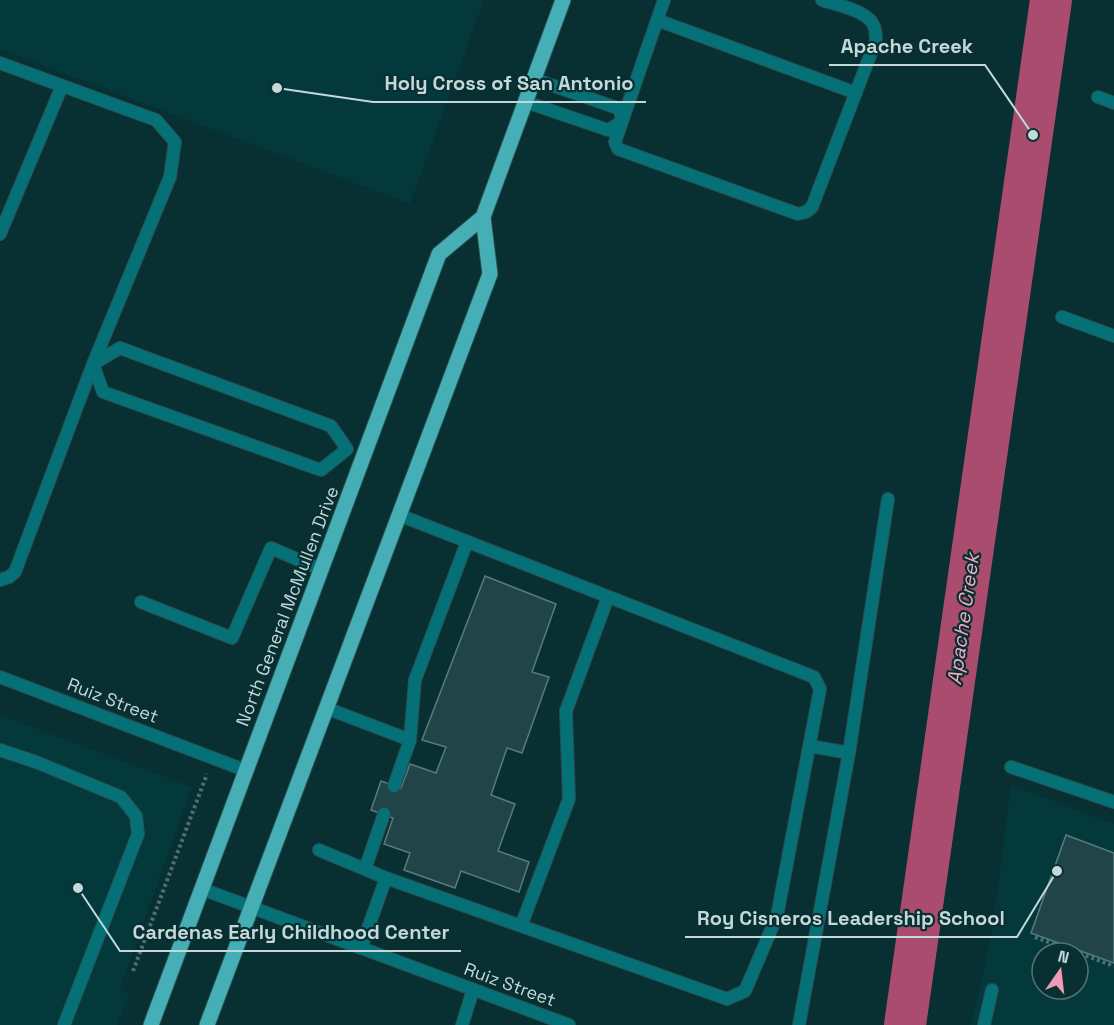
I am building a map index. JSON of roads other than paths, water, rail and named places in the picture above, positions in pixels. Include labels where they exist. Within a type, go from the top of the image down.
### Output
[{"type":"main road","name":"North General McMullen Drive","points":[[207,1025],[490,274],[483,217],[563,0]]},
{"type":"main road","name":"North General McMullen Drive","points":[[151,1025],[439,254],[483,217]]},
{"type":"street","points":[[664,0],[615,142],[618,149],[798,214],[812,207],[876,40],[875,29],[871,21],[857,12],[822,0]]},
{"type":"street","points":[[657,20],[856,93]]},
{"type":"street","points":[[0,63],[156,120],[175,142],[170,177],[93,364],[15,572],[0,580]]},
{"type":"street","points":[[534,79],[620,108],[622,122]]},
{"type":"street","points":[[0,234],[62,86]]},
{"type":"street","points":[[1098,97],[1114,103]]},
{"type":"street","points":[[526,102],[608,130],[622,122]]},
{"type":"street","points":[[1062,317],[1114,336]]},
{"type":"street","points":[[93,364],[120,348],[332,426],[347,449],[365,456]]},
{"type":"street","points":[[93,364],[103,392],[321,470],[347,449]]},
{"type":"street","points":[[799,1025],[849,753],[888,499]]},
{"type":"street","points":[[319,850],[386,878],[727,999],[744,991],[777,916],[820,689],[813,677],[399,515]]},
{"type":"street","points":[[394,786],[410,740],[415,680],[467,542]]},
{"type":"street","points":[[141,602],[232,638],[271,548],[321,569]]},
{"type":"street","points":[[521,926],[569,799],[566,711],[608,597]]},
{"type":"street","name":"Ruiz Street","points":[[0,677],[246,771]]},
{"type":"street","points":[[326,708],[410,740]]},
{"type":"street","points":[[810,746],[849,753]]},
{"type":"street","points":[[0,750],[36,762],[121,797],[136,816],[138,834],[64,1025]]},
{"type":"street","points":[[1011,768],[1114,802]]},
{"type":"street","points":[[365,869],[384,814]]},
{"type":"street","points":[[361,948],[386,878]]},
{"type":"street","name":"Ruiz Street","points":[[202,889],[569,1025]]},
{"type":"street","points":[[462,1025],[473,990]]},
{"type":"street","points":[[984,1025],[992,990]]},
{"type":"waterway","name":"Apache Creek","points":[[905,1025],[1051,0]]},
{"type":"place","name":"Holy Cross of San Antonio","points":[[277,88]]},
{"type":"place","name":"Apache Creek","points":[[1033,135]]},
{"type":"place","name":"Roy Cisneros Leadership School","points":[[1057,871]]},
{"type":"place","name":"Cardenas Early Childhood Center","points":[[78,888]]}]
